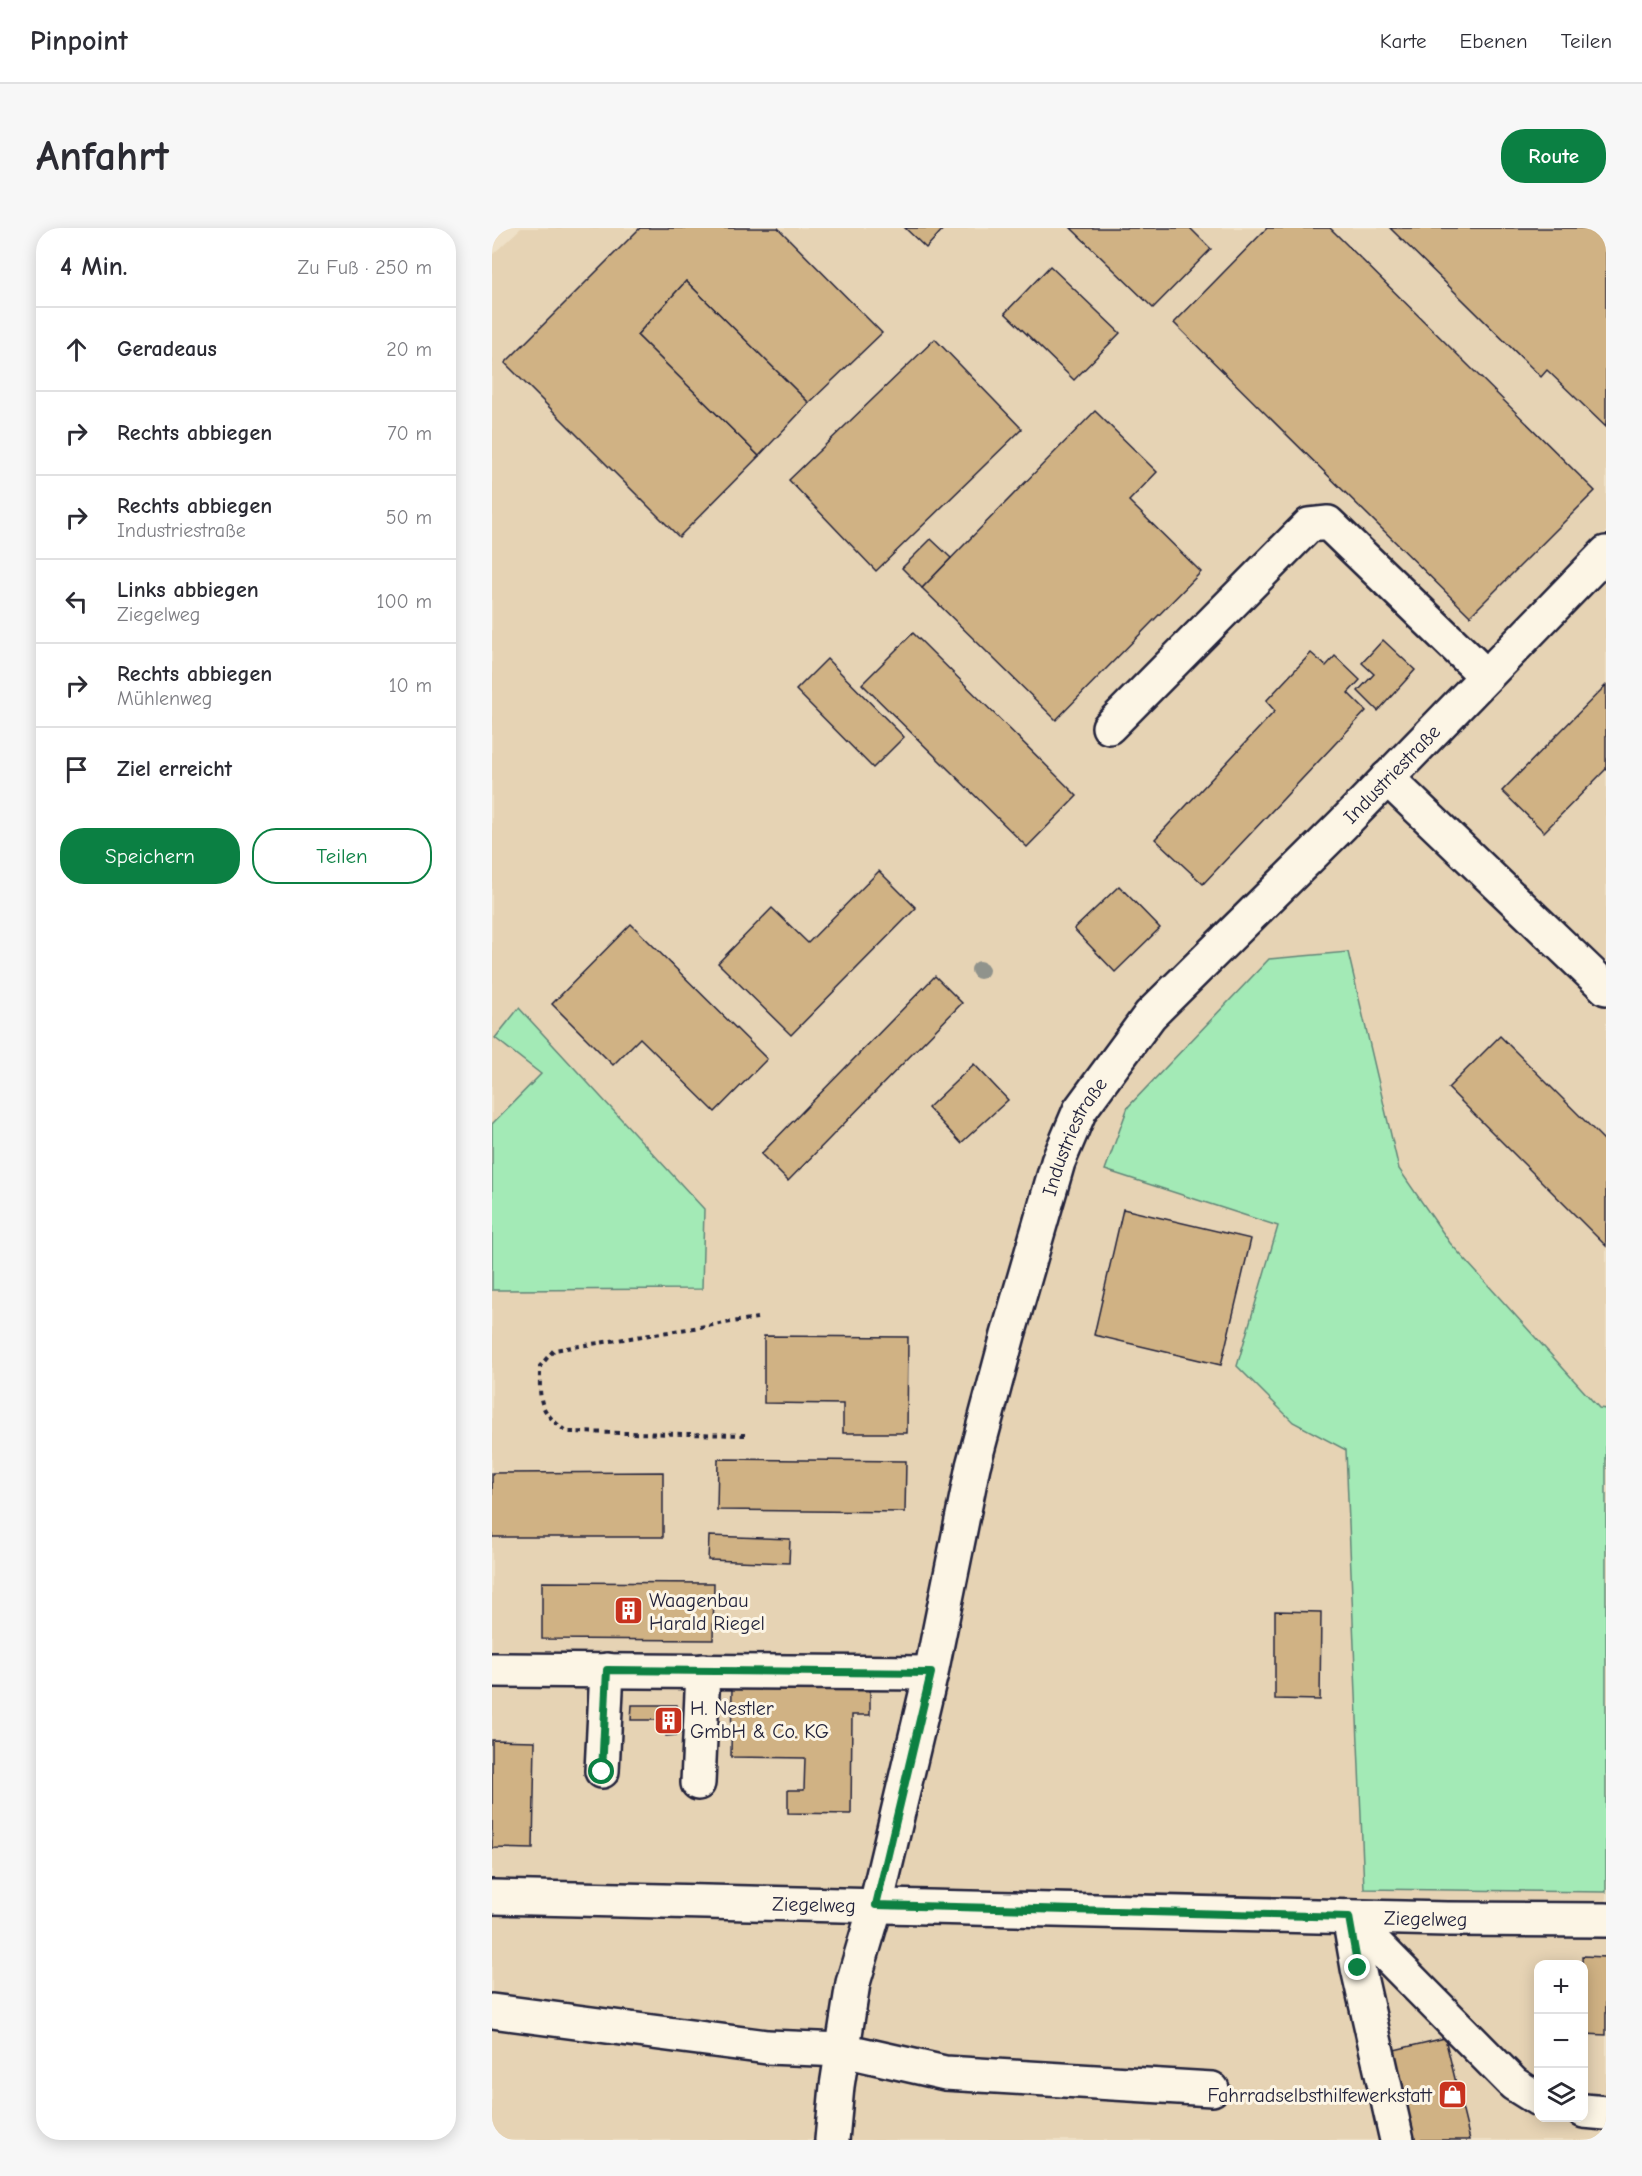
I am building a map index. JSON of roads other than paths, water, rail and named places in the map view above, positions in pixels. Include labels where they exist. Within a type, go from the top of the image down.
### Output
[{"type":"street","points":[[1109,727],[1309,525],[1328,523],[1486,676]]},
{"type":"street","name":"Industriestraße","points":[[832,2140],[837,2086],[853,1983],[876,1905],[931,1673],[974,1466],[1008,1335],[1058,1162],[1080,1110],[1150,1015],[1387,778],[1606,553]]},
{"type":"street","points":[[1387,778],[1606,988]]},
{"type":"street","points":[[492,1670],[931,1673]]},
{"type":"street","points":[[602,1772],[607,1670]]},
{"type":"street","points":[[698,1783],[703,1671]]},
{"type":"street","name":"Ziegelweg","points":[[492,1897],[1349,1917],[1606,1920]]},
{"type":"street","points":[[1349,1917],[1514,2084],[1534,2096]]},
{"type":"street","points":[[1349,1917],[1358,1968],[1397,2140]]},
{"type":"street","points":[[492,2011],[767,2047],[843,2050],[945,2073],[1212,2089]]},
{"type":"street","points":[[1588,2111],[1606,2113]]},
{"type":"place","name":"Waagenbau Harald Riegel","points":[[628,1611]]},
{"type":"place","name":"H. Nestler GmbH & Co. KG","points":[[669,1720]]},
{"type":"place","name":"Fahrradselbsthilfewerkstatt","points":[[1453,2095]]}]
